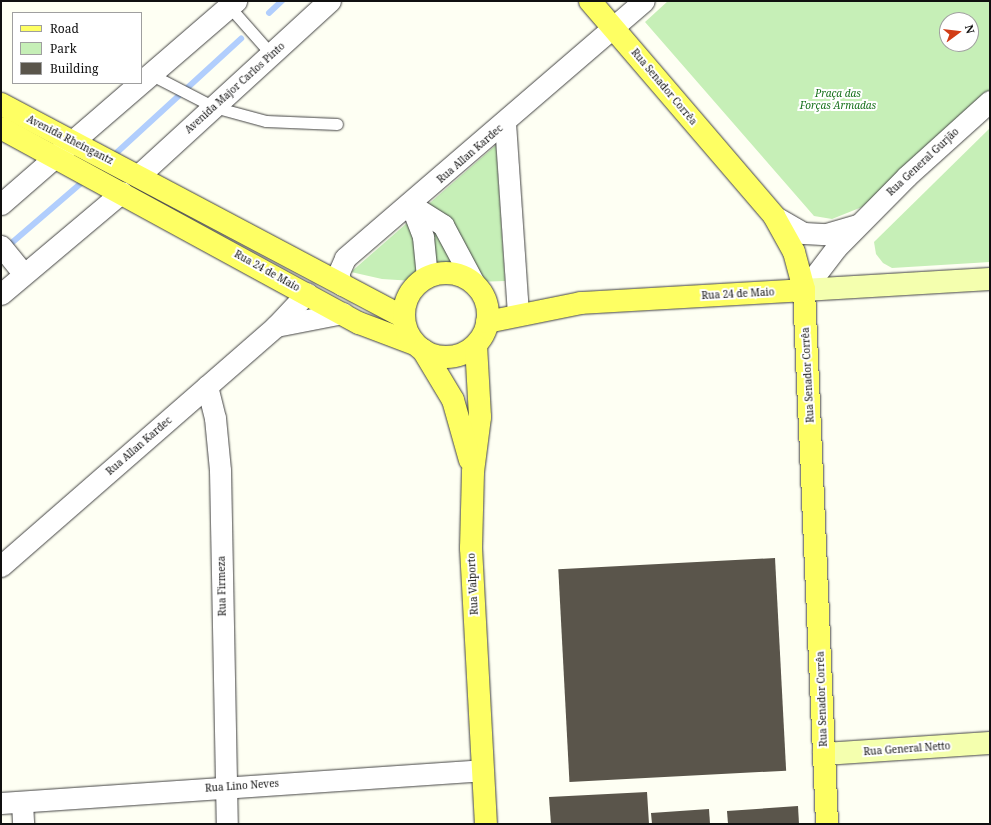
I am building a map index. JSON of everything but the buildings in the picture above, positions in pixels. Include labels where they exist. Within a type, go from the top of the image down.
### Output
[{"type":"main road","name":"Rua Senador Corrêa","points":[[590,1],[614,27],[774,216],[794,252],[804,290],[827,824]]},
{"type":"main road","name":"Avenida Rheingantz","points":[[1,104],[134,173]]},
{"type":"main road","name":"Avenida Rheingantz","points":[[1,128],[114,188]]},
{"type":"main road","points":[[134,173],[375,304],[404,318],[419,347],[453,400],[473,472]]},
{"type":"main road","name":"Rua 24 de Maio","points":[[114,188],[381,334],[453,357],[476,345]]},
{"type":"main road","points":[[404,318],[409,296],[427,277],[453,274],[476,285],[488,308],[487,322],[476,345]]},
{"type":"main road","name":"Rua 24 de Maio","points":[[487,322],[518,314],[581,303],[990,278]]},
{"type":"main road","points":[[343,313],[375,304]]},
{"type":"main road","name":"Rua Valporto","points":[[476,345],[480,417],[473,472],[471,548],[486,824]]},
{"type":"main road","name":"Rua General Netto","points":[[824,754],[990,743]]},
{"type":"street","name":"Avenida Major Carlos Pinto","points":[[134,173],[267,50],[330,1]]},
{"type":"street","name":"Rua Allan Kardec","points":[[342,285],[338,274],[345,258],[411,205],[644,1]]},
{"type":"street","points":[[1,204],[62,160],[77,144],[161,80],[233,7]]},
{"type":"street","name":"Rua General Gurjão","points":[[804,290],[859,225],[987,110]]},
{"type":"street","points":[[505,123],[518,314]]},
{"type":"street","points":[[1,294],[18,268],[114,188]]},
{"type":"street","points":[[411,205],[423,237],[427,277]]},
{"type":"street","points":[[411,205],[443,225],[476,285]]},
{"type":"street","name":"Rua General Gurjão","points":[[774,216],[804,232],[826,234],[859,225]]},
{"type":"street","points":[[1,246],[18,268]]},
{"type":"street","name":"Rua Allan Kardec","points":[[1,566],[276,326],[307,293]]},
{"type":"street","points":[[276,326],[343,313]]},
{"type":"street","name":"Rua Firmeza","points":[[207,386],[215,418],[220,470],[227,824]]},
{"type":"street","name":"Rua Lino Neves","points":[[1,803],[482,770]]},
{"type":"street","points":[[22,802],[23,824]]},
{"type":"lane","points":[[233,7],[267,50]]},
{"type":"lane","points":[[161,80],[207,104],[266,121],[337,124]]},
{"type":"green space","name":"Praça das Forças Armadas","points":[[668,1],[990,1],[990,92],[862,207],[832,219],[814,216],[645,22]]},
{"type":"green space","points":[[990,128],[990,262],[892,268],[883,263],[876,254],[874,242]]},
{"type":"green space","points":[[496,145],[505,281],[445,283],[382,279],[351,272]]},
{"type":"waterway","points":[[269,13],[282,1]]},
{"type":"waterway","points":[[112,157],[241,39]]},
{"type":"waterway","points":[[7,247],[86,179]]}]
